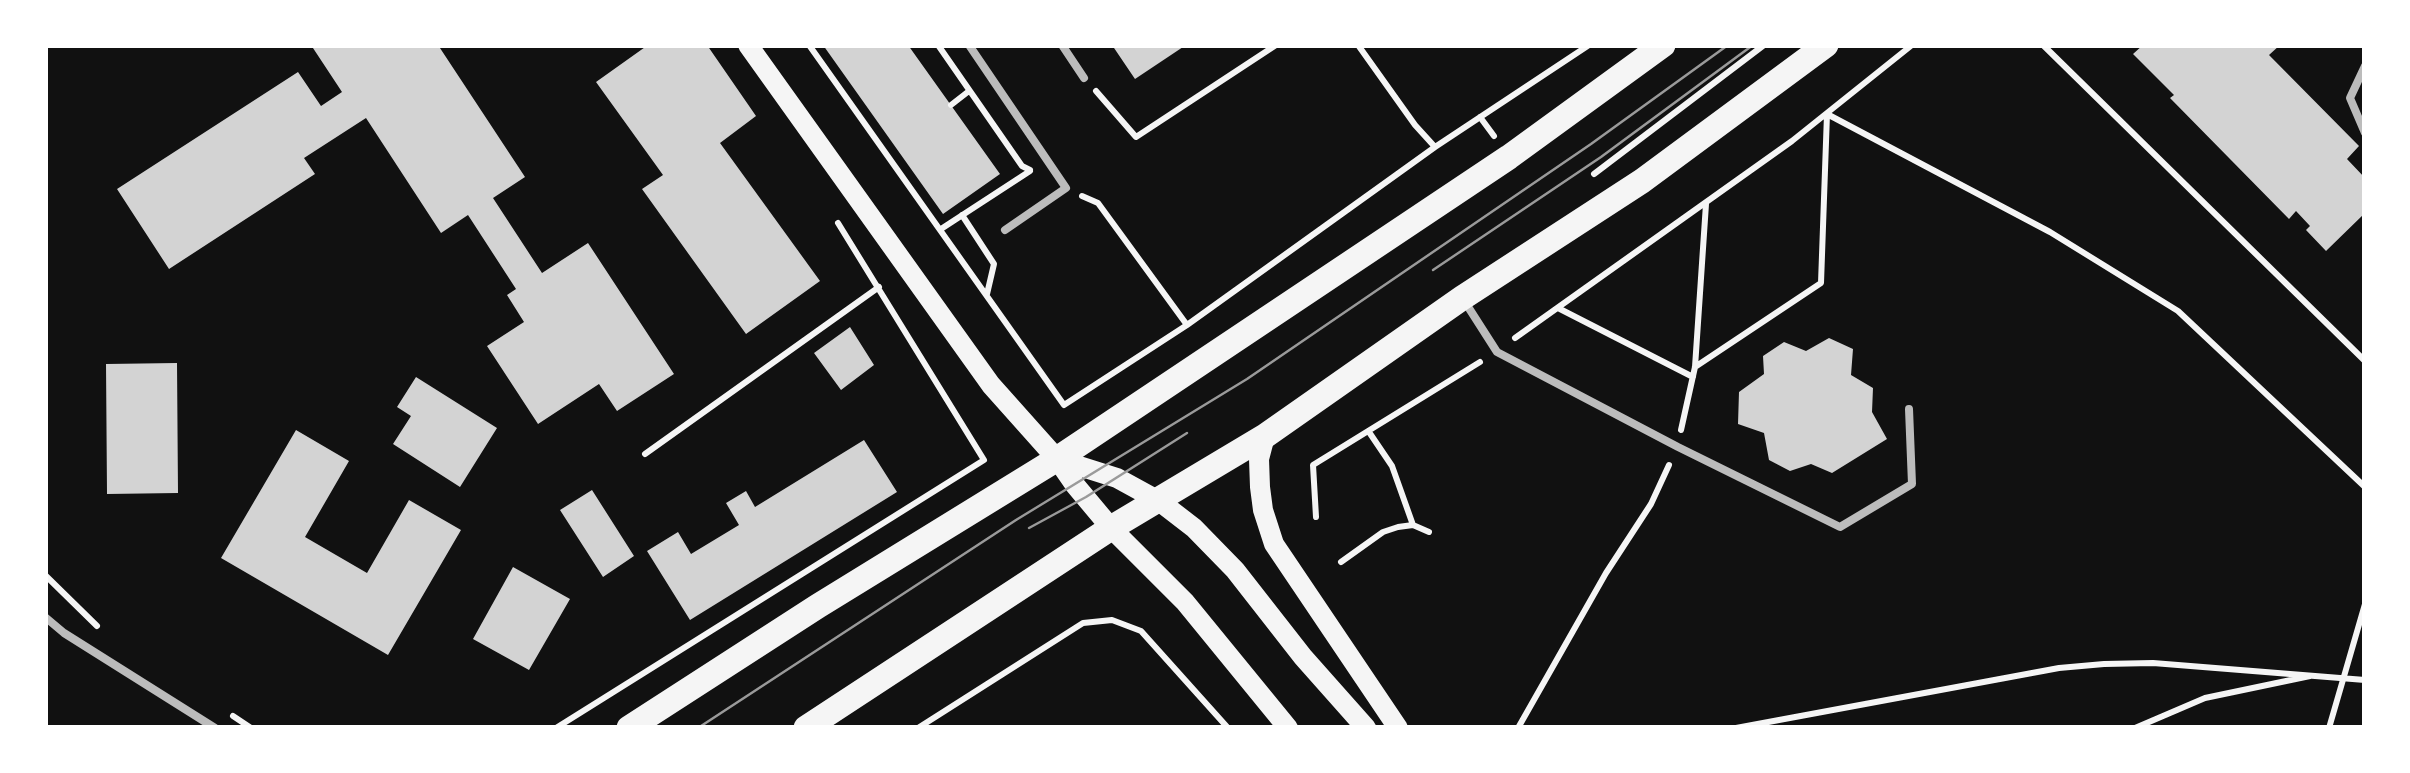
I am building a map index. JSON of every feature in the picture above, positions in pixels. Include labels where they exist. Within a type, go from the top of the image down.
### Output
[{"type":"main road","points":[[748,45],[991,384],[1111,528],[1185,602],[1288,728]]},
{"type":"main road","points":[[629,728],[1057,459],[1509,157],[1663,45]]},
{"type":"main road","points":[[806,728],[1111,528],[1265,436],[1462,298],[1642,181],[1826,45]]},
{"type":"main road","points":[[1265,436],[1259,459],[1260,487],[1274,544],[1398,728]]},
{"type":"main road","points":[[1057,459],[1116,478],[1159,500],[1194,528],[1235,570],[1366,728]]},
{"type":"lane","points":[[970,45],[1066,188],[1005,230]]},
{"type":"lane","points":[[1062,45],[1084,78]]},
{"type":"lane","points":[[2365,66],[2350,98],[2365,133]]},
{"type":"lane","points":[[1462,298],[1497,352],[1840,526],[1912,484],[1908,409]]},
{"type":"lane","points":[[45,617],[64,633],[215,728]]},
{"type":"path","points":[[809,45],[1064,406],[1187,324],[1434,147],[1588,45]]},
{"type":"path","points":[[1084,78],[1136,136],[1276,45]]},
{"type":"path","points":[[1358,45],[1434,147]]},
{"type":"path","points":[[1316,517],[1313,466],[1497,352],[1706,203],[1912,45]]},
{"type":"path","points":[[2043,45],[2365,361]]},
{"type":"path","points":[[951,105],[969,91]]},
{"type":"path","points":[[1696,367],[1822,283],[1826,114]]},
{"type":"path","points":[[1826,114],[2050,232],[2178,311],[2365,487]]},
{"type":"path","points":[[886,150],[894,145]]},
{"type":"path","points":[[941,230],[1030,171]]},
{"type":"path","points":[[1518,728],[1606,573],[1651,504],[1678,447],[1696,367],[1706,203]]},
{"type":"path","points":[[556,728],[984,460],[830,211]]},
{"type":"path","points":[[962,215],[994,264],[987,295]]},
{"type":"path","points":[[645,454],[879,287]]},
{"type":"path","points":[[1558,308],[1693,376]]},
{"type":"path","points":[[1369,432],[1392,466],[1414,524],[1429,532]]},
{"type":"path","points":[[1341,562],[1383,532],[1414,524]]},
{"type":"path","points":[[2329,728],[2365,604]]},
{"type":"path","points":[[918,728],[1083,623],[1112,620],[1141,630],[1228,728]]},
{"type":"path","points":[[1736,728],[2059,668],[2104,664],[2153,662],[2365,680]]},
{"type":"path","points":[[2134,728],[2205,698],[2319,674]]},
{"type":"path","points":[[591,708],[598,718]]},
{"type":"path","points":[[1213,728],[1218,715]]},
{"type":"building","points":[[311,45],[438,45],[525,177],[493,198],[542,273],[588,243],[674,374],[617,411],[599,384],[538,424],[487,346],[524,322],[507,295],[516,289],[468,215],[441,233],[366,118],[304,158],[315,174],[169,269],[117,189],[298,72],[321,106],[342,92]]},
{"type":"building","points":[[648,45],[707,45],[756,116],[720,143],[820,281],[746,334],[642,189],[663,175],[596,82]]},
{"type":"building","points":[[823,45],[908,45],[1000,174],[943,214]]},
{"type":"building","points":[[1112,45],[1186,45],[1135,79]]},
{"type":"building","points":[[2143,45],[2280,45],[2269,55],[2359,146],[2347,159],[2365,178],[2365,213],[2326,251],[2306,230],[2310,226],[2296,211],[2289,219],[2170,98],[2174,95],[2133,54]]},
{"type":"building","points":[[850,327],[874,365],[841,390],[814,353]]},
{"type":"building","points":[[1829,338],[1853,349],[1851,375],[1873,388],[1872,412],[1887,439],[1832,473],[1811,464],[1790,471],[1769,460],[1764,433],[1738,424],[1739,392],[1764,374],[1763,356],[1784,342],[1806,351]]},
{"type":"building","points":[[177,363],[178,493],[107,494],[106,364]]},
{"type":"building","points":[[416,377],[497,428],[460,487],[393,444],[411,416],[397,407]]},
{"type":"building","points":[[296,430],[349,461],[305,537],[367,573],[409,500],[461,530],[388,655],[221,558]]},
{"type":"building","points":[[864,440],[897,492],[690,620],[647,551],[678,532],[691,554],[739,525],[726,503],[746,491],[755,507]]},
{"type":"building","points":[[592,490],[634,556],[603,577],[560,510]]},
{"type":"building","points":[[513,567],[570,599],[529,670],[473,639]]},
{"type":"tram line","points":[[698,728],[1016,520],[1247,379],[1591,144],[1728,45]]},
{"type":"tram line","points":[[1433,270],[1601,157],[1753,45]]},
{"type":"tram line","points":[[1029,528],[1187,433]]}]
